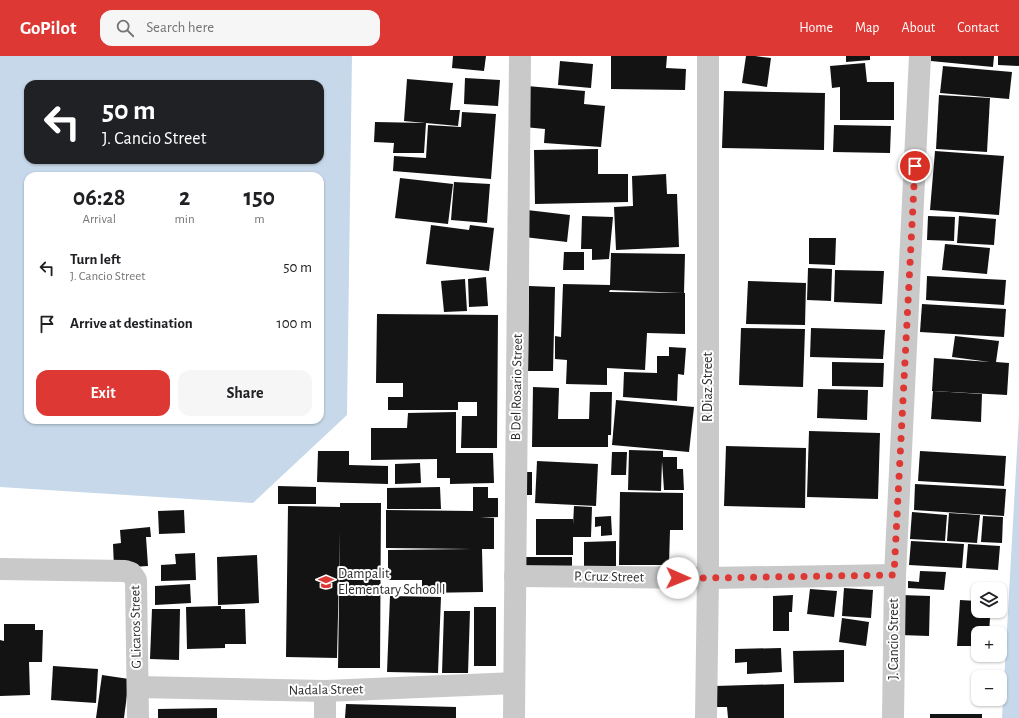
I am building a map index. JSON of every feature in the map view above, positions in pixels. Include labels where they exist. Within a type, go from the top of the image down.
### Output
[{"type":"street","name":"B Del Rosario Street","points":[[514,718],[520,56]]},
{"type":"street","name":"R Diaz Street","points":[[706,718],[708,578],[708,56]]},
{"type":"street","name":"J. Cancio Street","points":[[894,718],[894,575],[920,56]]},
{"type":"street","name":"G Licaros Street","points":[[0,569],[125,571],[131,573],[136,580],[138,718]]},
{"type":"street","name":"P. Cruz Street","points":[[515,576],[708,578],[894,575]]},
{"type":"street","name":"Nadala Street","points":[[138,687],[326,691],[514,683]]},
{"type":"street","points":[[325,718],[326,691]]},
{"type":"water","points":[[0,56],[352,56],[347,415],[253,503],[0,487]]},
{"type":"water","points":[[1019,415],[1019,718],[1002,718],[1003,706],[1007,706],[1007,670],[1005,670],[1005,662],[1007,662],[1007,629]]},
{"type":"building","points":[[453,56],[486,56],[484,71],[452,68]]},
{"type":"building","points":[[611,56],[667,56],[666,68],[686,69],[685,90],[611,89]]},
{"type":"building","points":[[746,56],[771,58],[767,87],[742,83]]},
{"type":"building","points":[[846,56],[870,56],[870,60],[846,62]]},
{"type":"building","points":[[931,56],[994,56],[993,67],[931,61]]},
{"type":"building","points":[[998,56],[1019,56],[1019,66],[998,65]]},
{"type":"building","points":[[560,61],[593,64],[591,88],[558,85]]},
{"type":"building","points":[[865,63],[867,82],[894,82],[894,120],[840,120],[840,87],[832,88],[830,66]]},
{"type":"building","points":[[943,66],[1012,72],[1009,99],[940,93]]},
{"type":"building","points":[[465,78],[500,80],[498,106],[464,104]]},
{"type":"building","points":[[407,79],[453,83],[450,110],[460,110],[458,126],[404,121]]},
{"type":"building","points":[[527,86],[585,91],[584,104],[605,106],[601,147],[544,143],[545,129],[524,127]]},
{"type":"building","points":[[724,91],[825,93],[824,150],[722,148]]},
{"type":"building","points":[[939,95],[990,98],[987,152],[936,149]]},
{"type":"building","points":[[462,112],[496,114],[491,179],[393,171],[394,156],[426,158],[428,125],[461,127]]},
{"type":"building","points":[[375,122],[426,123],[424,153],[393,153],[394,143],[374,142]]},
{"type":"building","points":[[834,125],[891,126],[890,153],[833,152]]},
{"type":"building","points":[[598,149],[598,174],[628,174],[628,202],[535,204],[534,150]]},
{"type":"building","points":[[935,151],[1004,156],[999,215],[930,210]]},
{"type":"building","points":[[666,174],[667,194],[677,194],[679,247],[616,250],[614,207],[633,206],[632,176]]},
{"type":"building","points":[[400,178],[453,184],[448,224],[395,218]]},
{"type":"building","points":[[454,182],[490,184],[487,223],[451,220]]},
{"type":"building","points":[[527,210],[570,215],[567,242],[524,237]]},
{"type":"building","points":[[582,216],[613,217],[609,259],[592,260],[592,249],[581,249]]},
{"type":"building","points":[[928,216],[955,217],[954,241],[927,240]]},
{"type":"building","points":[[959,216],[996,219],[994,245],[957,243]]},
{"type":"building","points":[[431,225],[469,230],[470,225],[494,228],[489,271],[426,264]]},
{"type":"building","points":[[809,238],[836,238],[835,265],[809,264]]},
{"type":"building","points":[[945,244],[990,248],[987,274],[942,270]]},
{"type":"building","points":[[564,252],[584,252],[584,270],[563,270]]},
{"type":"building","points":[[611,253],[685,254],[685,334],[647,333],[645,370],[607,368],[607,385],[566,384],[567,360],[555,359],[555,336],[561,337],[563,284],[610,285]],"holes":[[[610,290],[684,293],[609,292]]]},
{"type":"building","points":[[808,268],[832,269],[831,301],[807,300]]},
{"type":"building","points":[[835,270],[884,271],[882,304],[834,302]]},
{"type":"building","points":[[927,276],[1006,280],[1004,305],[926,300]]},
{"type":"building","points":[[486,277],[488,306],[469,307],[468,279]]},
{"type":"building","points":[[465,279],[467,311],[444,312],[441,281]]},
{"type":"building","points":[[748,281],[806,283],[805,325],[746,324]]},
{"type":"building","points":[[529,286],[555,287],[553,371],[528,371]]},
{"type":"building","points":[[922,304],[1006,309],[1004,337],[920,332]]},
{"type":"building","points":[[377,314],[498,315],[497,448],[461,448],[462,416],[477,416],[477,402],[458,402],[458,410],[388,410],[388,397],[403,397],[403,383],[376,383]]},
{"type":"building","points":[[741,328],[805,329],[803,387],[739,385]]},
{"type":"building","points":[[811,328],[885,330],[883,359],[810,357]]},
{"type":"building","points":[[955,336],[999,341],[996,362],[1009,363],[1007,395],[932,391],[934,358],[990,362],[952,357]]},
{"type":"building","points":[[669,347],[686,348],[684,375],[678,374],[677,401],[623,397],[624,372],[657,373],[657,356],[669,356]]},
{"type":"building","points":[[832,362],[884,363],[883,387],[832,386]]},
{"type":"building","points":[[533,387],[559,388],[558,419],[589,419],[590,392],[612,392],[611,435],[608,435],[608,447],[532,447]]},
{"type":"building","points":[[818,389],[868,390],[867,420],[817,418]]},
{"type":"building","points":[[933,391],[982,394],[981,422],[931,419]]},
{"type":"building","points":[[616,400],[694,407],[689,452],[612,445]]},
{"type":"building","points":[[456,412],[456,453],[493,453],[494,483],[450,484],[450,478],[437,478],[437,459],[371,460],[371,428],[407,428],[408,413]]},
{"type":"building","points":[[809,431],[880,433],[878,499],[807,497]]},
{"type":"building","points":[[726,446],[806,448],[805,508],[724,506]]},
{"type":"building","points":[[629,450],[663,451],[663,457],[677,457],[677,469],[683,469],[684,490],[664,490],[662,461],[661,491],[628,490]]},
{"type":"building","points":[[318,451],[349,451],[349,465],[388,466],[388,484],[317,482]]},
{"type":"building","points":[[920,451],[1006,456],[1004,486],[918,481]]},
{"type":"building","points":[[612,452],[627,452],[626,475],[611,475]]},
{"type":"building","points":[[537,461],[598,464],[596,506],[535,503]]},
{"type":"building","points":[[420,463],[421,483],[395,484],[395,464]]},
{"type":"building","points":[[519,472],[532,472],[532,495],[519,495]]},
{"type":"building","points":[[915,484],[1006,489],[1004,516],[914,510]]},
{"type":"building","points":[[278,486],[316,487],[316,504],[278,504]]},
{"type":"building","points":[[440,487],[441,509],[387,509],[387,488]]},
{"type":"building","points":[[473,487],[488,487],[488,498],[498,498],[498,517],[480,518],[494,518],[494,549],[482,549],[483,592],[422,593],[422,580],[388,580],[388,550],[472,549],[386,548],[386,510],[473,511]]},
{"type":"building","points":[[620,492],[683,493],[683,530],[670,530],[669,565],[619,565]]},
{"type":"building","name":"Dampalit Elementary School I","points":[[340,503],[381,503],[380,668],[338,668],[340,531],[337,658],[286,657],[288,506],[340,507]]},
{"type":"building","points":[[574,506],[592,507],[591,537],[573,537],[573,555],[536,555],[536,519],[573,519],[573,525]]},
{"type":"building","points":[[184,510],[185,533],[159,534],[158,511]]},
{"type":"building","points":[[912,512],[947,515],[945,541],[910,539]]},
{"type":"building","points":[[949,513],[980,515],[977,543],[947,541]]},
{"type":"building","points":[[611,516],[612,535],[601,536],[601,526],[595,527],[595,517]]},
{"type":"building","points":[[983,516],[1003,517],[1002,543],[981,542]]},
{"type":"building","points":[[150,527],[151,537],[146,537],[148,566],[114,568],[113,544],[121,543],[120,530]]},
{"type":"building","points":[[616,541],[616,568],[584,568],[584,542]]},
{"type":"building","points":[[911,541],[964,544],[962,568],[909,565]]},
{"type":"building","points":[[968,544],[1000,546],[998,570],[966,568]]},
{"type":"building","points":[[195,553],[196,580],[161,581],[161,565],[176,564],[175,554]]},
{"type":"building","points":[[257,555],[259,603],[218,605],[217,557]]},
{"type":"building","points":[[525,557],[572,557],[572,569],[524,568]]},
{"type":"building","points":[[920,571],[946,572],[944,590],[908,588],[908,581],[919,582]]},
{"type":"building","points":[[190,584],[191,603],[155,605],[155,586]]},
{"type":"building","points":[[844,588],[873,590],[871,618],[842,616]]},
{"type":"building","points":[[810,589],[837,591],[834,617],[807,614]]},
{"type":"building","points":[[793,595],[792,612],[789,612],[789,631],[773,631],[773,596]]},
{"type":"building","points":[[901,595],[930,596],[929,636],[900,635]]},
{"type":"building","points":[[390,596],[441,597],[438,673],[387,672]]},
{"type":"building","points":[[960,600],[971,601],[971,618],[990,618],[989,626],[971,626],[971,646],[957,646]]},
{"type":"building","points":[[221,606],[221,609],[245,609],[246,644],[225,644],[225,648],[187,649],[186,607]]},
{"type":"building","points":[[474,607],[496,607],[496,666],[474,666]]},
{"type":"building","points":[[152,609],[180,609],[179,660],[150,659]]},
{"type":"building","points":[[444,611],[470,611],[468,673],[442,673]]},
{"type":"building","points":[[842,618],[869,622],[866,646],[839,642]]},
{"type":"building","points":[[4,624],[35,624],[35,630],[43,630],[42,662],[29,662],[30,695],[0,696],[0,640],[4,641]]},
{"type":"building","points":[[781,648],[782,672],[747,674],[747,662],[735,663],[735,649]]},
{"type":"building","points":[[844,650],[844,682],[794,683],[793,651]]},
{"type":"building","points":[[53,666],[98,669],[96,703],[51,700]]},
{"type":"building","points":[[102,675],[129,679],[124,718],[96,718]]},
{"type":"building","points":[[784,684],[784,718],[728,718],[727,707],[715,707],[715,686]]},
{"type":"building","points":[[346,704],[456,707],[456,718],[345,718]]},
{"type":"building","points":[[217,708],[217,718],[158,718],[158,709]]},
{"type":"building","points":[[930,714],[982,714],[982,718],[930,718]]},
{"type":"place","name":"Dampalit Elementary School I","points":[[326,582]]},
{"type":"route","points":[[678,578],[894,575],[915,166]]}]
